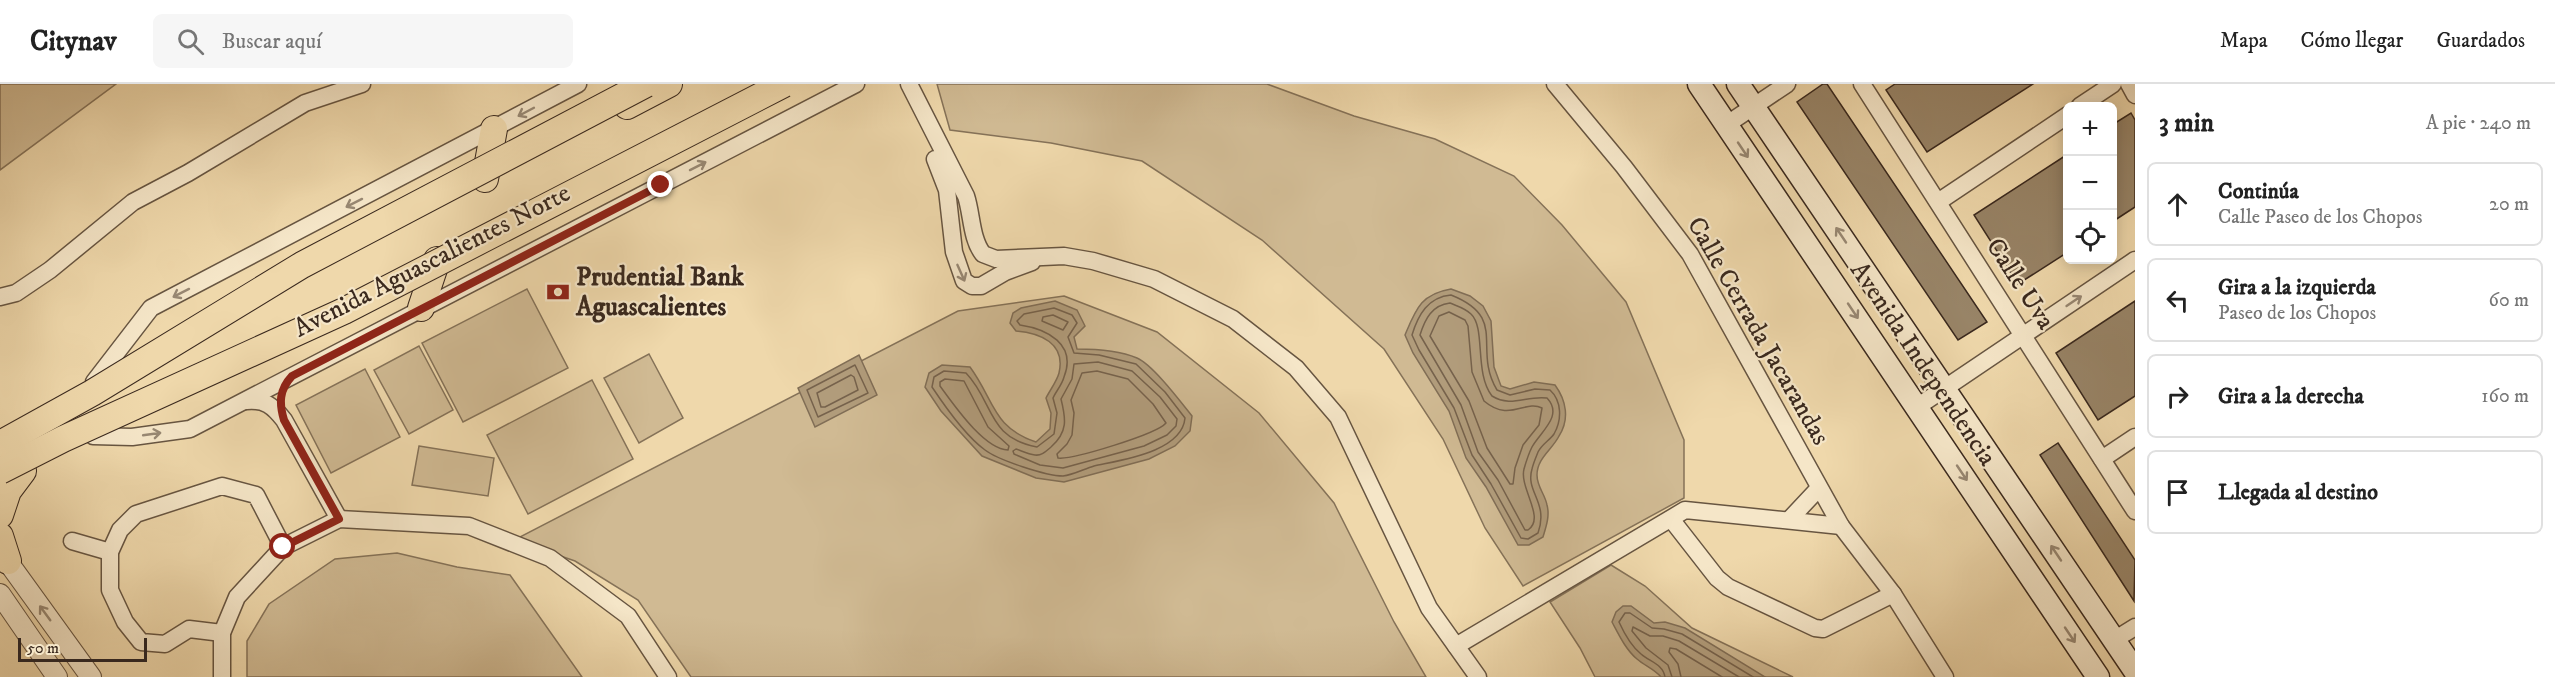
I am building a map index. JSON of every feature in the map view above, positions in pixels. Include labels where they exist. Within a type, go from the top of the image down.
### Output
[{"type":"main road","points":[[1,437],[92,393],[302,265],[646,84]]},
{"type":"main road","name":"Avenida Aguascalientes Norte","points":[[1,437],[94,382],[669,84]]},
{"type":"main road","name":"Avenida Aguascalientes Norte","points":[[0,484],[12,471],[93,436],[437,260],[770,84]]},
{"type":"main road","points":[[0,515],[12,471],[63,439],[344,311],[784,84]]},
{"type":"main road","name":"Avenida Independencia","points":[[1699,84],[2098,677]]},
{"type":"main road","name":"Avenida Independencia","points":[[1738,84],[1946,388],[2135,671]]},
{"type":"main road","points":[[485,179],[494,129]]},
{"type":"main road","points":[[422,309],[437,260]]},
{"type":"main road","points":[[0,536],[4,556]]},
{"type":"street","points":[[0,297],[16,293],[50,270],[133,202],[188,173],[305,103],[362,84]]},
{"type":"street","name":"Avenida Aguascalientes Norte","points":[[94,382],[151,308],[578,84]]},
{"type":"street","name":"Avenida Aguascalientes Norte","points":[[93,436],[132,436],[190,429],[855,84]]},
{"type":"street","points":[[811,108],[830,104],[872,84]]},
{"type":"street","points":[[896,84],[945,181],[954,252],[964,281],[972,286],[981,286],[1005,272],[1047,256]]},
{"type":"street","points":[[909,84],[966,196],[972,213],[977,244],[983,254],[996,259],[1064,256],[1093,261],[1154,279],[1233,319],[1296,368],[1338,417],[1429,608],[1478,677]]},
{"type":"street","name":"Calle Cerrada Jacarandas","points":[[1555,84],[1624,167],[1690,254],[1841,526],[1893,594],[1945,677]]},
{"type":"street","points":[[1726,125],[1787,84]]},
{"type":"street","name":"Calle Uva","points":[[1862,84],[2135,511]]},
{"type":"street","points":[[2086,102],[2113,84]]},
{"type":"street","points":[[2129,84],[2135,95]]},
{"type":"street","points":[[1938,202],[2063,118]]},
{"type":"street","points":[[1917,407],[2135,260]]},
{"type":"street","points":[[284,420],[280,396],[292,376]]},
{"type":"street","points":[[245,401],[266,403],[274,407],[284,420],[339,519]]},
{"type":"street","points":[[2102,459],[2135,437]]},
{"type":"street","points":[[222,633],[189,629],[165,644],[141,642],[125,622],[110,590],[110,552],[120,530],[136,514],[222,486],[256,495],[283,547]]},
{"type":"street","points":[[1789,520],[1819,488]]},
{"type":"street","points":[[1456,646],[1685,510],[1841,526]]},
{"type":"street","points":[[222,677],[222,633],[237,597],[283,547],[339,519],[469,526],[550,558],[628,616],[668,677]]},
{"type":"street","points":[[1671,519],[1717,578],[1728,587],[1815,628],[1823,629],[1893,594]]},
{"type":"street","points":[[72,541],[110,552]]},
{"type":"street","points":[[4,556],[91,677]]},
{"type":"street","points":[[0,594],[57,677]]},
{"type":"street","points":[[2114,640],[2135,627]]},
{"type":"shaded area","points":[[0,84],[116,84],[0,170]]},
{"type":"shaded area","points":[[937,84],[1267,84],[1354,116],[1435,139],[1514,176],[1562,225],[1626,302],[1684,440],[1684,498],[1523,586],[1485,528],[1443,439],[1384,349],[1262,240],[1142,161],[1051,143],[950,130]]},
{"type":"shaded area","points":[[527,289],[568,368],[463,422],[422,343]]},
{"type":"shaded area","points":[[1064,296],[1157,332],[1259,413],[1334,503],[1394,622],[1426,677],[691,677],[638,600],[575,561],[514,540],[958,311]]},
{"type":"shaded area","points":[[419,346],[453,410],[409,434],[374,370]]},
{"type":"shaded area","points":[[649,354],[683,418],[639,443],[604,378]]},
{"type":"shaded area","points":[[365,369],[400,437],[331,473],[296,405]]},
{"type":"shaded area","points":[[592,380],[633,459],[528,514],[487,435]]},
{"type":"shaded area","points":[[419,446],[494,458],[488,496],[412,485]]},
{"type":"shaded area","points":[[397,553],[457,567],[510,575],[582,677],[247,677],[247,641],[269,604],[335,559]]},
{"type":"shaded area","points":[[1611,565],[1645,586],[1692,628],[1793,677],[1595,677],[1580,648],[1550,602]]},
{"type":"water","points":[[1451,289],[1470,296],[1483,306],[1491,321],[1494,367],[1501,386],[1510,389],[1534,382],[1555,385],[1564,403],[1565,423],[1556,441],[1539,464],[1537,475],[1546,501],[1548,517],[1543,537],[1529,545],[1518,545],[1486,487],[1466,458],[1449,411],[1413,353],[1405,335],[1416,310],[1426,299],[1441,291]]},
{"type":"water","points":[[1055,301],[1077,310],[1085,326],[1074,337],[1077,349],[1107,350],[1137,358],[1151,368],[1174,393],[1192,416],[1190,431],[1175,446],[1149,459],[1064,482],[1036,478],[982,456],[941,411],[925,387],[929,373],[942,365],[970,367],[996,412],[1011,429],[1036,442],[1050,429],[1051,413],[1046,398],[1059,373],[1059,354],[1055,347],[1042,337],[1016,331],[1010,323],[1013,313],[1021,308]]},
{"type":"water","points":[[859,355],[877,395],[815,427],[798,388]]},
{"type":"water","points":[[1623,606],[1631,606],[1654,623],[1665,622],[1685,628],[1765,677],[1661,677],[1633,655],[1617,632],[1612,622],[1616,612]]},
{"type":"building","points":[[1823,84],[1827,84],[1987,322],[1958,340],[1797,102]]},
{"type":"building","points":[[1895,84],[2033,84],[1927,152],[1886,90]]},
{"type":"building","points":[[2131,113],[2135,120],[2135,207],[2117,219],[2117,156],[2117,122]]},
{"type":"building","points":[[2063,157],[2063,255],[2018,284],[1974,215]]},
{"type":"building","points":[[2135,301],[2135,396],[2098,420],[2056,353]]},
{"type":"building","points":[[2058,443],[2135,560],[2134,601],[2040,455]]},
{"type":"place","name":"Prudential Bank Aguascalientes","points":[[558,292]]},
{"type":"route","points":[[283,547],[339,519],[284,420],[280,396],[286,382],[292,376],[661,185]]}]
